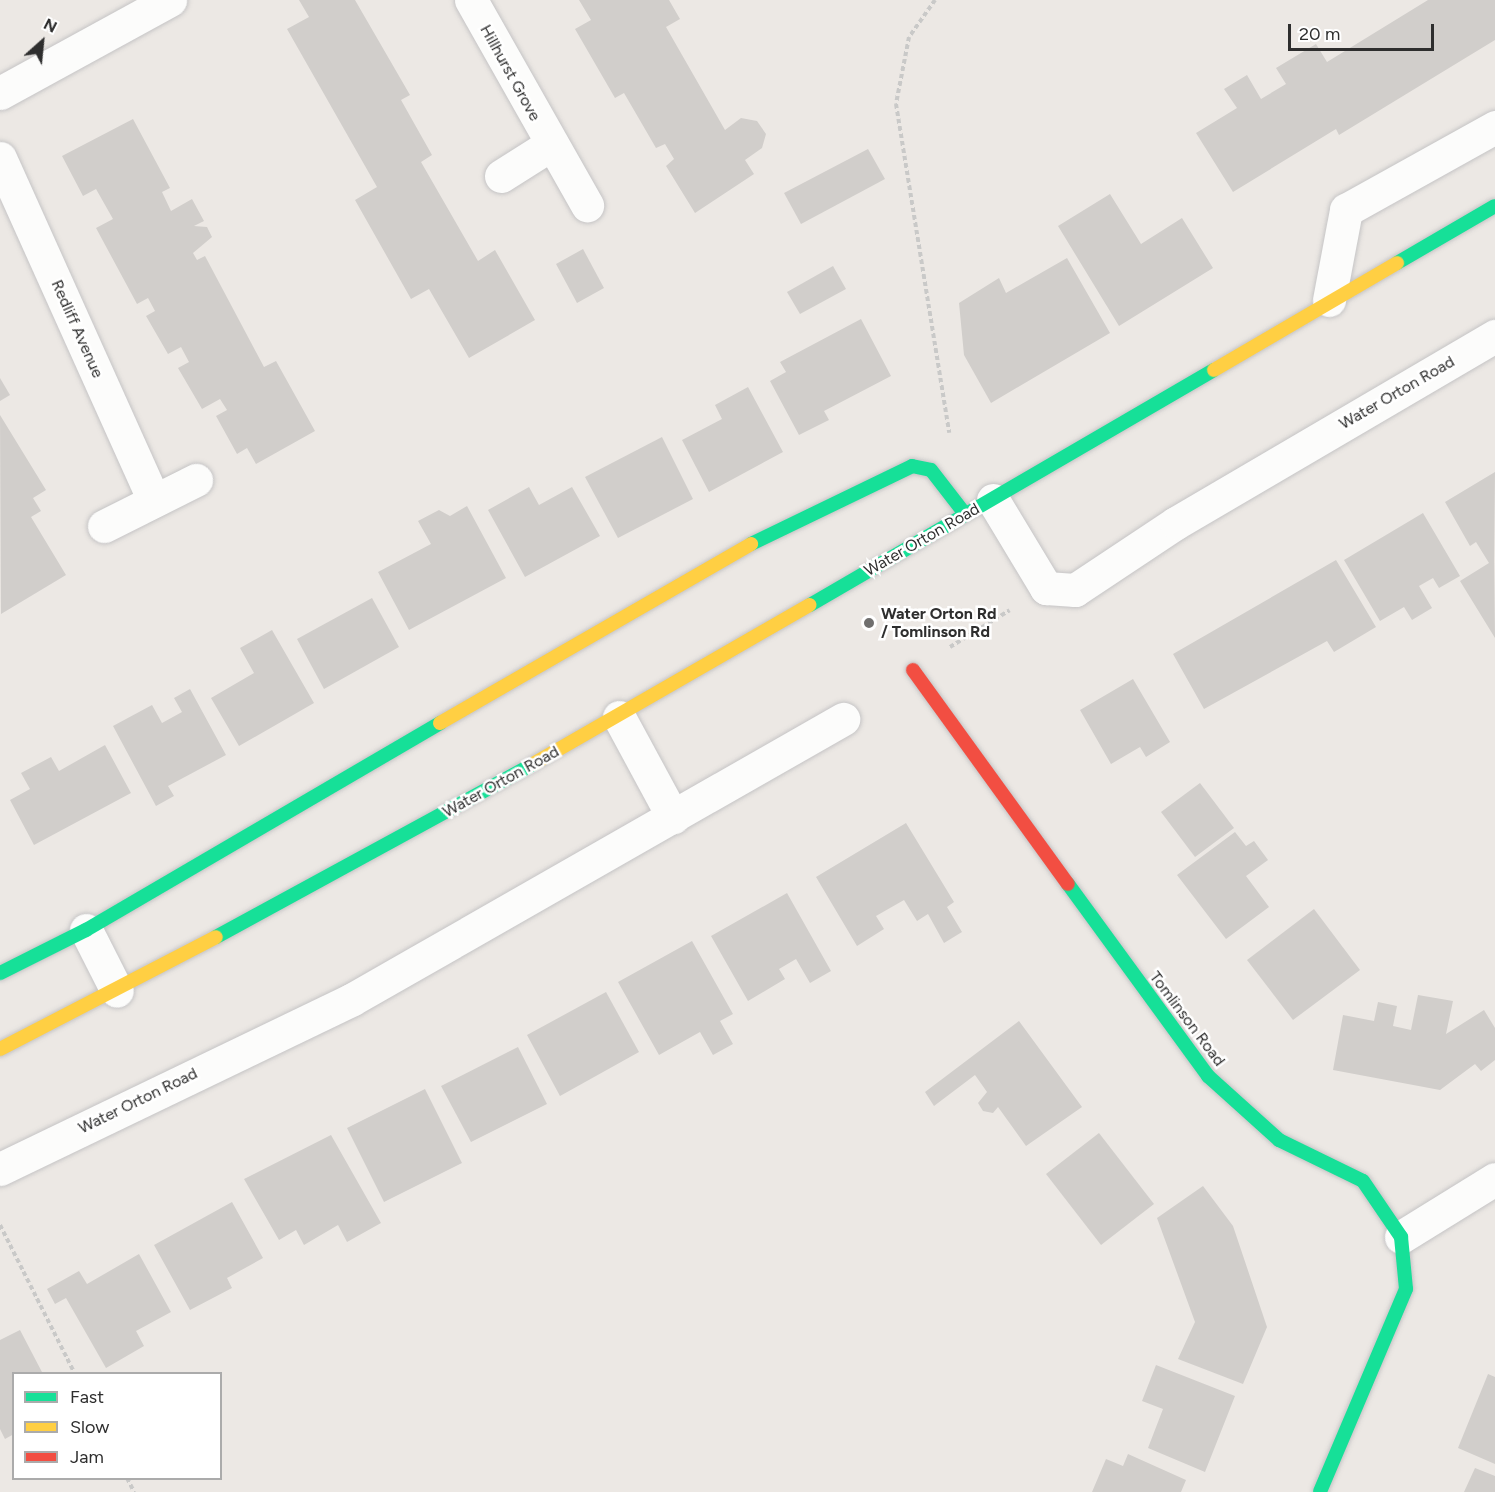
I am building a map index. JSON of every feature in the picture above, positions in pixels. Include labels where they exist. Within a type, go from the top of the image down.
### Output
[{"type":"street","points":[[0,93],[170,0]]},
{"type":"street","name":"Hillhurst Grove","points":[[471,0],[550,145],[587,205]]},
{"type":"street","points":[[1329,300],[1346,210],[1495,127]]},
{"type":"street","points":[[501,176],[550,145]]},
{"type":"street","name":"Redliff Avenue","points":[[0,158],[154,500]]},
{"type":"street","name":"Water Orton Road","points":[[0,1049],[117,991],[619,717],[965,514],[993,500],[1329,300],[1495,206]]},
{"type":"street","name":"Water Orton Road","points":[[993,500],[1046,588],[1075,590],[1176,523],[1495,336]]},
{"type":"street","points":[[0,973],[86,930],[717,561],[912,466],[931,470],[965,514]]},
{"type":"street","points":[[104,526],[196,480]]},
{"type":"street","name":"Tomlinson Road","points":[[913,670],[1208,1076],[1279,1140],[1363,1181],[1401,1236],[1406,1289],[1320,1492]]},
{"type":"street","points":[[619,717],[673,817]]},
{"type":"street","name":"Water Orton Road","points":[[0,1169],[351,1000],[843,719]]},
{"type":"street","points":[[86,930],[117,991]]},
{"type":"street","points":[[1401,1236],[1495,1179]]},
{"type":"path","points":[[931,470],[951,441],[896,104],[909,37],[935,0]]},
{"type":"path","points":[[913,670],[1046,588]]},
{"type":"path","points":[[0,1226],[74,1372]]},
{"type":"building","points":[[299,0],[355,0],[410,95],[401,100],[432,155],[421,162],[478,261],[495,250],[535,320],[469,358],[429,289],[411,299],[355,200],[377,187],[287,29],[309,17]]},
{"type":"building","points":[[579,0],[669,0],[680,19],[666,27],[725,130],[741,118],[757,121],[766,134],[762,148],[745,160],[754,174],[695,213],[666,166],[674,159],[665,144],[656,148],[624,93],[615,98],[575,29],[591,20]]},
{"type":"building","points":[[1428,0],[1495,0],[1495,40],[1339,135],[1336,129],[1233,192],[1196,133],[1237,108],[1224,89],[1247,75],[1261,99],[1286,84],[1276,68],[1316,44],[1327,62]]},
{"type":"building","points":[[133,119],[170,188],[162,192],[171,211],[192,199],[204,221],[194,226],[207,227],[212,237],[193,253],[197,260],[205,256],[264,367],[276,361],[315,431],[256,464],[247,448],[237,454],[216,416],[227,410],[220,399],[202,409],[178,368],[189,362],[181,347],[168,354],[146,316],[155,311],[148,298],[137,304],[96,228],[113,219],[96,189],[83,196],[62,156]]},
{"type":"building","points":[[868,149],[885,179],[801,224],[784,193]]},
{"type":"building","points":[[1110,194],[1141,244],[1182,218],[1213,268],[1119,326],[1058,226]]},
{"type":"building","points":[[583,249],[604,288],[577,303],[556,264]]},
{"type":"building","points":[[1067,258],[1110,333],[991,403],[964,355],[959,303],[999,278],[1006,293]]},
{"type":"building","points":[[833,266],[846,289],[800,314],[787,292]]},
{"type":"building","points":[[861,319],[891,376],[824,411],[829,420],[799,435],[770,381],[786,372],[780,362]]},
{"type":"building","points":[[0,378],[10,395],[0,401]]},
{"type":"building","points":[[748,387],[783,452],[709,492],[682,440],[722,419],[715,405]]},
{"type":"building","points":[[0,415],[46,490],[33,498],[41,511],[31,517],[66,575],[1,614]]},
{"type":"building","points":[[662,437],[693,499],[618,538],[585,477]]},
{"type":"building","points":[[1495,472],[1495,638],[1460,581],[1489,563],[1476,542],[1470,546],[1445,502]]},
{"type":"building","points":[[529,487],[539,505],[572,487],[600,536],[525,577],[488,510]]},
{"type":"building","points":[[467,506],[506,578],[409,630],[378,572],[431,544],[418,521],[439,510],[450,516]]},
{"type":"building","points":[[1423,513],[1460,576],[1439,588],[1433,578],[1419,586],[1432,608],[1412,620],[1404,607],[1380,621],[1344,560]]},
{"type":"building","points":[[1336,560],[1376,627],[1334,652],[1327,641],[1204,709],[1173,654]]},
{"type":"building","points":[[372,598],[399,647],[324,689],[297,639]]},
{"type":"building","points":[[272,630],[314,703],[239,746],[211,698],[254,673],[240,648]]},
{"type":"building","points":[[1133,679],[1170,742],[1146,757],[1140,747],[1111,764],[1080,710]]},
{"type":"building","points":[[190,689],[226,755],[168,786],[174,796],[156,806],[113,726],[152,705],[162,723],[182,712],[174,698]]},
{"type":"building","points":[[105,745],[131,793],[34,845],[10,800],[30,789],[21,773],[51,757],[59,771]]},
{"type":"building","points":[[1200,783],[1234,828],[1195,857],[1161,812]]},
{"type":"building","points":[[906,823],[954,902],[947,907],[962,932],[944,943],[928,914],[917,921],[904,900],[876,916],[884,929],[857,946],[816,877]]},
{"type":"building","points":[[1235,832],[1246,846],[1254,841],[1268,860],[1246,876],[1269,907],[1226,939],[1177,875]]},
{"type":"building","points":[[787,893],[831,971],[810,983],[796,959],[779,969],[785,979],[748,1001],[711,936]]},
{"type":"building","points":[[1314,909],[1360,970],[1293,1020],[1247,960]]},
{"type":"building","points":[[692,941],[733,1014],[720,1021],[733,1044],[713,1055],[700,1032],[659,1055],[618,982]]},
{"type":"building","points":[[606,992],[639,1052],[560,1096],[527,1035]]},
{"type":"building","points":[[1418,995],[1453,1001],[1446,1034],[1484,1010],[1495,1028],[1495,1060],[1481,1071],[1475,1064],[1440,1090],[1333,1070],[1343,1015],[1374,1021],[1378,1002],[1397,1006],[1393,1026],[1411,1030]]},
{"type":"building","points":[[1019,1021],[1082,1107],[1026,1146],[998,1107],[993,1113],[983,1111],[978,1103],[987,1092],[975,1075],[934,1106],[925,1092]]},
{"type":"building","points":[[518,1047],[547,1104],[471,1142],[441,1086]]},
{"type":"building","points":[[425,1089],[462,1163],[384,1202],[347,1128]]},
{"type":"building","points":[[1099,1133],[1154,1204],[1101,1245],[1046,1174]]},
{"type":"building","points":[[331,1135],[381,1223],[347,1242],[338,1225],[304,1245],[296,1230],[279,1240],[244,1179]]},
{"type":"building","points":[[1203,1186],[1233,1226],[1267,1327],[1243,1384],[1178,1359],[1195,1322],[1157,1218]]},
{"type":"building","points":[[232,1202],[263,1258],[227,1278],[232,1288],[190,1310],[154,1245]]},
{"type":"building","points":[[139,1254],[171,1312],[136,1331],[144,1346],[106,1368],[66,1298],[55,1304],[47,1289],[79,1271],[87,1284]]},
{"type":"building","points":[[20,1330],[42,1372],[12,1372],[12,1435],[5,1439],[0,1429],[0,1340]]},
{"type":"building","points":[[1156,1365],[1235,1396],[1205,1472],[1148,1448],[1163,1409],[1142,1401]]},
{"type":"building","points":[[1488,1374],[1495,1377],[1495,1464],[1458,1448]]},
{"type":"building","points":[[1128,1454],[1186,1480],[1181,1492],[1092,1492],[1106,1459],[1123,1466]]},
{"type":"building","points":[[1475,1468],[1495,1476],[1495,1492],[1464,1492]]},
{"type":"traffic: fast","points":[[1397,263],[1495,206]]},
{"type":"traffic: fast","points":[[810,605],[1214,370]]},
{"type":"traffic: fast","points":[[751,544],[912,466],[931,470],[965,514]]},
{"type":"traffic: fast","points":[[0,973],[86,930],[440,723]]},
{"type":"traffic: fast","points":[[216,937],[533,764]]},
{"type":"traffic: fast","points":[[1068,884],[1208,1076],[1279,1140],[1363,1181],[1401,1237],[1406,1289],[1320,1492]]},
{"type":"traffic: slow","points":[[1214,370],[1397,263]]},
{"type":"traffic: slow","points":[[440,723],[751,544]]},
{"type":"traffic: slow","points":[[533,764],[810,605]]},
{"type":"traffic: slow","points":[[0,1049],[216,937]]},
{"type":"traffic: jam","points":[[913,670],[1068,884]]},
{"type":"place","name":"Water Orton Rd / Tomlinson Rd","points":[[869,623]]}]
